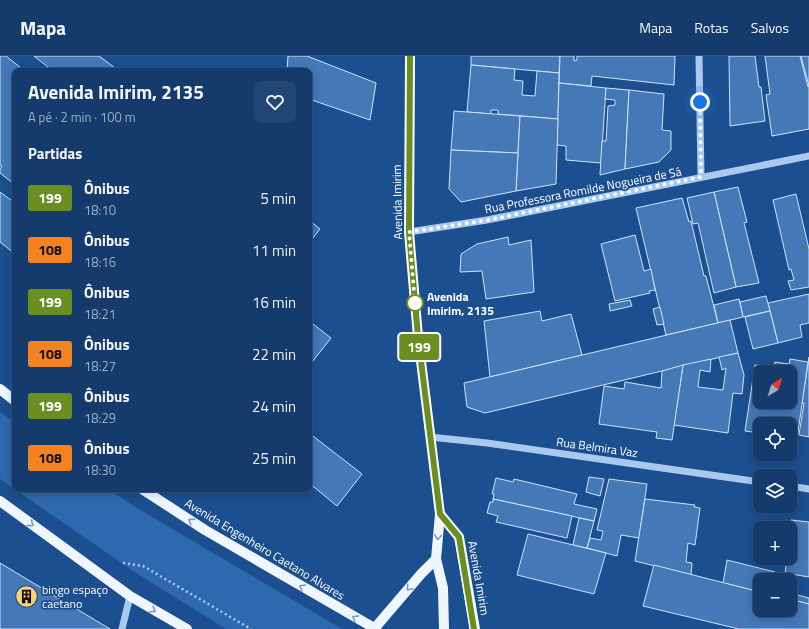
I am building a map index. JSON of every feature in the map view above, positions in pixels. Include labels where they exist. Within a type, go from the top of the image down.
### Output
[{"type":"main road","name":"Avenida Imirim","points":[[410,56],[409,232],[418,337],[440,514],[436,559],[443,588],[444,629]]},
{"type":"main road","points":[[0,389],[12,399]]},
{"type":"main road","name":"Avenida Engenheiro Caetano Alvares","points":[[147,492],[206,530],[375,629]]},
{"type":"main road","points":[[0,501],[130,596],[186,629]]},
{"type":"main road","name":"Avenida Imirim","points":[[440,514],[459,537],[474,629]]},
{"type":"main road","points":[[375,629],[421,574],[436,559]]},
{"type":"street","points":[[699,56],[701,177]]},
{"type":"street","name":"Rua Professora Romilde Nogueira de Sá","points":[[409,232],[488,220],[809,156]]},
{"type":"street","name":"Rua Belmira Vaz","points":[[430,437],[487,443],[753,481]]},
{"type":"street","points":[[797,487],[809,489]]},
{"type":"street","points":[[122,629],[130,596]]},
{"type":"path","points":[[121,563],[143,566],[251,629]]},
{"type":"shaded area","points":[[0,412],[12,421],[12,487],[0,479]]},
{"type":"shaded area","points":[[19,492],[113,492],[137,508],[342,629],[226,629],[136,573]]},
{"type":"building","points":[[0,56],[6,56],[21,68],[12,68],[12,182],[0,173],[2,166],[0,165]]},
{"type":"building","points":[[34,56],[99,56],[115,68],[49,68]]},
{"type":"building","points":[[288,56],[307,56],[376,83],[370,120],[312,100],[312,68],[287,68]]},
{"type":"building","points":[[471,56],[560,56],[559,73],[471,65]]},
{"type":"building","points":[[560,56],[574,56],[574,61],[577,60],[577,56],[675,56],[674,85],[592,76],[591,86],[559,83]]},
{"type":"building","points":[[729,56],[755,56],[759,87],[761,87],[765,121],[730,126]]},
{"type":"building","points":[[765,56],[800,56],[808,87],[809,86],[809,129],[772,136],[766,95],[770,94]]},
{"type":"building","points":[[801,56],[809,56],[809,86]]},
{"type":"building","points":[[471,65],[515,69],[514,80],[523,81],[522,95],[535,96],[537,71],[559,73],[558,119],[498,114],[498,110],[491,110],[491,114],[467,112]]},
{"type":"building","points":[[559,83],[606,88],[601,163],[566,160],[566,146],[557,145]]},
{"type":"building","points":[[606,88],[629,90],[625,169],[600,175],[602,141],[606,141],[608,106],[615,105],[615,100],[605,99]]},
{"type":"building","points":[[629,90],[664,94],[662,130],[671,131],[671,150],[659,162],[625,169]]},
{"type":"building","points":[[454,111],[520,116],[518,153],[451,150]]},
{"type":"building","points":[[520,116],[558,119],[556,184],[516,191]]},
{"type":"building","points":[[451,150],[518,153],[516,191],[461,202],[449,189]]},
{"type":"building","points":[[738,187],[747,222],[744,223],[759,283],[736,287],[714,192]]},
{"type":"building","points":[[0,192],[12,201],[12,252],[0,242]]},
{"type":"building","points":[[714,192],[736,287],[714,293],[698,223],[693,224],[687,198]]},
{"type":"building","points":[[796,194],[809,249],[809,287],[791,290],[788,281],[794,280],[791,269],[789,270],[773,200]]},
{"type":"building","points":[[682,198],[689,222],[691,221],[704,276],[706,276],[718,323],[666,335],[636,208]]},
{"type":"building","points":[[312,222],[320,229],[312,239]]},
{"type":"building","points":[[635,235],[644,271],[651,269],[655,290],[649,291],[650,293],[615,301],[601,244]]},
{"type":"building","points":[[508,237],[509,245],[531,240],[534,292],[486,299],[482,271],[460,272],[461,254],[477,244]]},
{"type":"building","points":[[809,294],[809,323],[800,325],[802,337],[778,343],[768,303]]},
{"type":"building","points":[[766,296],[770,311],[743,317],[740,302]]},
{"type":"building","points":[[739,299],[743,317],[718,323],[714,305]]},
{"type":"building","points":[[630,300],[632,306],[610,311],[609,304]]},
{"type":"building","points":[[660,307],[664,324],[657,325],[653,309]]},
{"type":"building","points":[[540,311],[542,321],[571,314],[582,355],[490,377],[484,321]]},
{"type":"building","points":[[770,311],[778,343],[753,349],[745,317]]},
{"type":"building","points":[[730,320],[738,353],[485,413],[467,407],[464,383]]},
{"type":"building","points":[[312,323],[331,338],[312,362]]},
{"type":"building","points":[[738,353],[744,375],[742,394],[733,393],[728,433],[674,425],[683,365],[711,359],[710,372],[700,370],[698,387],[723,390],[726,368],[722,370],[719,357]]},
{"type":"building","points":[[809,357],[809,437],[799,435]]},
{"type":"building","points":[[790,359],[808,362],[797,439],[797,417],[753,417],[753,432],[745,431],[753,378],[753,409],[797,409],[797,365],[774,365],[775,362],[789,364]]},
{"type":"building","points":[[683,365],[672,440],[656,438],[657,432],[599,424],[604,386],[624,389],[625,382],[661,388],[662,371]]},
{"type":"building","points":[[312,435],[362,474],[337,506],[312,485]]},
{"type":"building","points":[[589,477],[604,479],[600,496],[586,492]]},
{"type":"building","points":[[496,478],[513,482],[514,479],[577,494],[574,504],[597,509],[594,521],[493,499],[494,494],[492,494]]},
{"type":"building","points":[[609,479],[647,484],[639,538],[621,535],[617,556],[587,548],[590,538],[601,540],[603,531],[597,530]]},
{"type":"building","points":[[493,499],[572,516],[567,538],[496,522],[498,516],[487,513],[490,502],[493,502]]},
{"type":"building","points":[[645,499],[695,505],[694,507],[700,508],[695,545],[688,543],[686,562],[692,563],[691,575],[635,561]]},
{"type":"building","points":[[579,518],[594,521],[587,548],[573,545]]},
{"type":"building","points":[[791,520],[809,522],[809,577],[797,575],[797,573],[785,573],[786,565],[797,565],[797,521]]},
{"type":"building","points":[[528,534],[606,553],[594,594],[517,575]]},
{"type":"building","points":[[727,560],[775,572],[753,573],[753,590],[723,583]]},
{"type":"building","name":"bingo espaço caetano","points":[[0,563],[110,629],[0,629]]},
{"type":"building","points":[[654,565],[753,590],[753,617],[797,617],[797,601],[809,604],[809,629],[739,629],[643,606]]},
{"type":"building","points":[[797,595],[809,598],[809,604],[797,601]]},
{"type":"bus line","name":"199","points":[[410,56],[409,232],[418,337],[440,514],[459,537],[472,607],[474,629]]},
{"type":"place","name":"Avenida Imirim, 2135","points":[[415,303]]},
{"type":"place","name":"bingo espaço caetano","points":[[27,596]]},
{"type":"route","points":[[415,303],[409,232],[488,220],[701,177],[700,102]]}]
